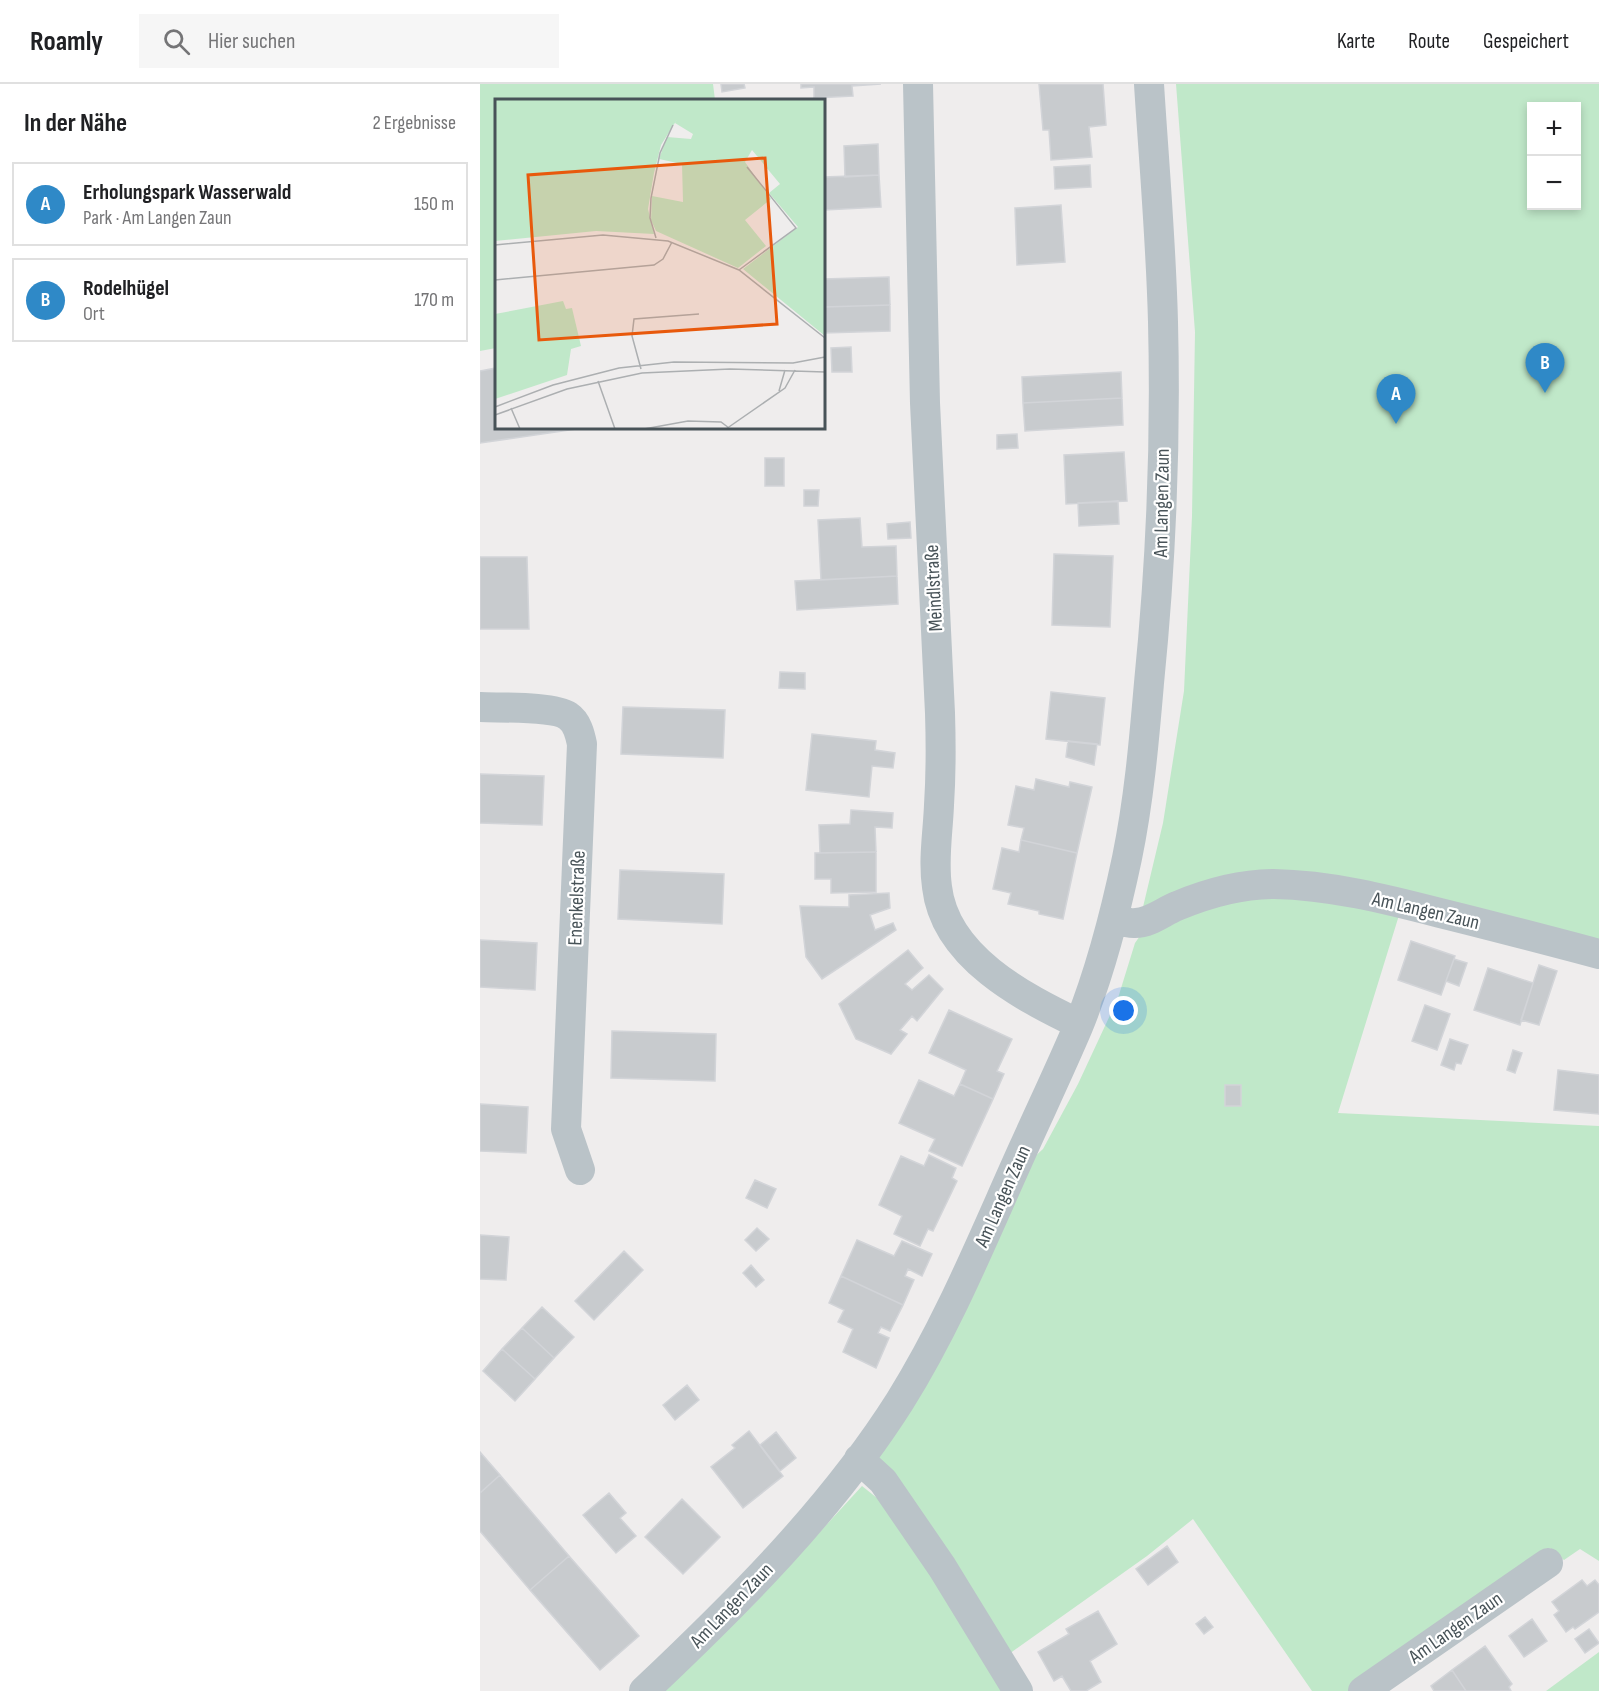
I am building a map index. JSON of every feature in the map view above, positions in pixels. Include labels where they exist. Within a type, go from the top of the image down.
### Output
[{"type":"street","name":"Meindlstraße","points":[[918,84],[926,426],[940,713],[941,768],[935,856],[937,888],[943,910],[953,931],[971,954],[1017,991],[1079,1024]]},
{"type":"street","name":"Am Langen Zaun","points":[[644,1691],[755,1582],[800,1532],[867,1466],[938,1333],[1079,1024],[1101,963],[1128,854],[1140,774],[1160,558],[1163,322],[1149,84]]},
{"type":"street","name":"Enenkelstraße","points":[[480,707],[555,711],[568,716],[579,728],[582,744],[566,1129],[580,1170]]},
{"type":"street","name":"Am Langen Zaun","points":[[1113,918],[1133,924],[1144,922],[1184,903],[1232,888],[1252,885],[1300,886],[1335,890],[1394,902],[1599,954]]},
{"type":"street","points":[[867,1466],[942,1567],[1018,1691]]},
{"type":"street","name":"Am Langen Zaun","points":[[1363,1691],[1548,1563]]},
{"type":"green space","points":[[480,84],[713,84],[715,99],[495,99],[495,348],[480,351]]},
{"type":"green space","points":[[1176,84],[1599,84],[1599,945],[1317,874],[1143,907],[1163,823],[1184,691],[1192,516],[1195,332]]},
{"type":"green space","points":[[1277,893],[1400,912],[1338,1113],[1599,1126],[1599,1561],[1580,1549],[1564,1560],[1550,1548],[1348,1691],[1312,1691],[1193,1519],[1147,1556],[1009,1654],[873,1452],[1029,1162],[1043,1149],[1078,1084],[1118,998],[1135,943],[1142,933],[1199,906]]},
{"type":"green space","points":[[862,1486],[892,1510],[1004,1691],[660,1691],[752,1606]]},
{"type":"green space","points":[[1599,1652],[1599,1691],[1546,1691]]},
{"type":"building","points":[[721,84],[744,84],[745,88],[722,92]]},
{"type":"building","points":[[801,84],[881,84],[852,86],[853,96],[814,98],[814,87],[801,88]]},
{"type":"building","points":[[1039,84],[1103,84],[1106,125],[1089,127],[1092,157],[1051,160],[1049,130],[1043,130]]},
{"type":"building","points":[[878,144],[879,175],[845,177],[844,146]]},
{"type":"building","points":[[1090,165],[1091,187],[1055,189],[1054,167]]},
{"type":"building","points":[[879,175],[881,207],[825,210],[825,177]]},
{"type":"building","points":[[1061,205],[1065,262],[1017,265],[1015,208]]},
{"type":"building","points":[[889,277],[890,305],[825,307],[825,279]]},
{"type":"building","points":[[890,305],[890,331],[825,333],[825,307]]},
{"type":"building","points":[[851,347],[852,372],[832,372],[831,348]]},
{"type":"building","points":[[495,368],[495,429],[576,429],[480,443],[480,371]]},
{"type":"building","points":[[1121,372],[1122,398],[1023,403],[1022,377]]},
{"type":"building","points":[[1122,398],[1123,425],[1025,431],[1023,403]]},
{"type":"building","points":[[1017,434],[1018,448],[997,449],[997,435]]},
{"type":"building","points":[[1124,452],[1127,501],[1066,504],[1064,455]]},
{"type":"building","points":[[765,458],[784,458],[784,486],[765,486]]},
{"type":"building","points":[[804,490],[819,490],[818,506],[804,506]]},
{"type":"building","points":[[1118,501],[1119,524],[1079,526],[1078,503]]},
{"type":"building","points":[[860,518],[862,547],[896,546],[897,576],[821,580],[818,520]]},
{"type":"building","points":[[910,522],[911,538],[888,539],[887,524]]},
{"type":"building","points":[[1054,554],[1113,556],[1110,627],[1052,625]]},
{"type":"building","points":[[480,557],[527,557],[529,629],[480,629]]},
{"type":"building","points":[[897,576],[898,604],[797,610],[795,581]]},
{"type":"building","points":[[780,672],[805,673],[805,689],[779,688]]},
{"type":"building","points":[[1051,692],[1105,698],[1100,745],[1046,739]]},
{"type":"building","points":[[623,707],[725,710],[723,758],[621,754]]},
{"type":"building","points":[[812,734],[876,741],[875,750],[895,753],[893,768],[872,766],[869,797],[806,790]]},
{"type":"building","points":[[1068,741],[1097,744],[1094,765],[1066,757]]},
{"type":"building","points":[[480,774],[544,776],[542,825],[480,823]]},
{"type":"building","points":[[1036,779],[1069,787],[1070,782],[1092,787],[1077,853],[1021,840],[1024,828],[1008,825],[1016,786],[1034,790]]},
{"type":"building","points":[[851,810],[893,813],[892,828],[875,827],[876,852],[820,853],[819,825],[850,824]]},
{"type":"building","points":[[1021,840],[1077,853],[1063,919],[1008,904],[1011,893],[993,889],[1002,848],[1019,852]]},
{"type":"building","points":[[876,852],[876,892],[831,893],[831,879],[815,879],[815,853]]},
{"type":"building","points":[[620,870],[724,874],[722,924],[618,919]]},
{"type":"building","points":[[889,893],[890,908],[870,915],[875,930],[893,923],[896,930],[822,979],[806,957],[800,906],[849,907],[849,895]]},
{"type":"building","points":[[480,940],[537,943],[535,990],[480,987]]},
{"type":"building","points":[[1411,941],[1455,956],[1441,995],[1398,980]]},
{"type":"building","points":[[908,950],[923,968],[905,984],[912,990],[929,975],[943,989],[917,1021],[912,1016],[900,1030],[907,1034],[891,1054],[856,1039],[839,1004]]},
{"type":"building","points":[[1454,959],[1467,963],[1459,986],[1446,981]]},
{"type":"building","points":[[1539,965],[1557,971],[1539,1025],[1521,1020]]},
{"type":"building","points":[[1488,968],[1533,983],[1520,1025],[1474,1010]]},
{"type":"building","points":[[1425,1005],[1450,1014],[1437,1050],[1412,1041]]},
{"type":"building","points":[[949,1010],[1012,1039],[997,1071],[1004,1074],[993,1099],[960,1084],[966,1070],[929,1053]]},
{"type":"building","points":[[612,1031],[716,1034],[715,1081],[611,1078]]},
{"type":"building","points":[[1450,1039],[1468,1045],[1461,1064],[1456,1063],[1454,1070],[1441,1065]]},
{"type":"building","points":[[1513,1050],[1522,1053],[1515,1073],[1507,1070]]},
{"type":"building","points":[[1558,1070],[1599,1075],[1599,1114],[1554,1110]]},
{"type":"building","points":[[919,1080],[954,1096],[960,1084],[993,1099],[962,1166],[929,1151],[935,1139],[899,1123]]},
{"type":"building","points":[[1225,1085],[1241,1085],[1241,1106],[1225,1106]]},
{"type":"building","points":[[480,1104],[528,1107],[526,1153],[480,1151]]},
{"type":"building","points":[[929,1155],[956,1168],[952,1178],[957,1181],[933,1231],[928,1229],[920,1246],[894,1234],[902,1216],[879,1205],[901,1156],[924,1166]]},
{"type":"building","points":[[755,1180],[776,1189],[767,1208],[746,1198]]},
{"type":"building","points":[[757,1228],[769,1239],[756,1251],[745,1240]]},
{"type":"building","points":[[480,1235],[509,1237],[506,1280],[480,1279]]},
{"type":"building","points":[[857,1240],[894,1256],[902,1241],[932,1254],[922,1276],[908,1269],[905,1276],[914,1280],[903,1305],[841,1276]]},
{"type":"building","points":[[624,1251],[643,1270],[594,1320],[575,1301]]},
{"type":"building","points":[[751,1265],[764,1280],[756,1287],[743,1273]]},
{"type":"building","points":[[841,1276],[903,1305],[890,1331],[881,1327],[878,1333],[889,1338],[876,1368],[843,1352],[853,1329],[838,1322],[844,1310],[829,1303]]},
{"type":"building","points":[[542,1307],[574,1337],[554,1358],[522,1328]]},
{"type":"building","points":[[522,1328],[554,1358],[535,1379],[502,1349]]},
{"type":"building","points":[[502,1349],[535,1379],[515,1401],[483,1371]]},
{"type":"building","points":[[687,1385],[699,1400],[675,1420],[663,1405]]},
{"type":"building","points":[[749,1431],[783,1476],[743,1508],[711,1467],[735,1448],[732,1445]]},
{"type":"building","points":[[776,1432],[796,1458],[780,1471],[760,1445]]},
{"type":"building","points":[[480,1452],[500,1475],[480,1493]]},
{"type":"building","points":[[500,1475],[569,1556],[530,1590],[480,1531],[480,1493]]},
{"type":"building","points":[[609,1493],[626,1513],[620,1518],[636,1536],[616,1553],[583,1515]]},
{"type":"building","points":[[682,1499],[720,1537],[683,1574],[645,1537]]},
{"type":"building","points":[[1167,1546],[1178,1562],[1148,1585],[1136,1569]]},
{"type":"building","points":[[569,1556],[639,1636],[600,1670],[530,1590]]},
{"type":"building","points":[[1582,1580],[1587,1586],[1595,1580],[1599,1585],[1599,1612],[1575,1629],[1573,1627],[1566,1632],[1554,1615],[1559,1611],[1552,1602]]},
{"type":"building","points":[[1098,1611],[1117,1644],[1090,1661],[1101,1682],[1086,1691],[1071,1691],[1062,1676],[1054,1681],[1038,1652],[1069,1634],[1066,1629]]},
{"type":"building","points":[[1205,1617],[1213,1627],[1204,1634],[1196,1624]]},
{"type":"building","points":[[1532,1619],[1547,1641],[1524,1657],[1509,1636]]},
{"type":"building","points":[[1589,1629],[1599,1643],[1585,1653],[1575,1639]]},
{"type":"building","points":[[1485,1646],[1512,1684],[1509,1687],[1511,1691],[1466,1691],[1452,1670]]},
{"type":"building","points":[[1452,1670],[1466,1691],[1434,1691],[1431,1686]]},
{"type":"place","name":"Rodelhügel","points":[[1545,393]]},
{"type":"place","name":"Erholungspark Wasserwald","points":[[1396,424]]}]
